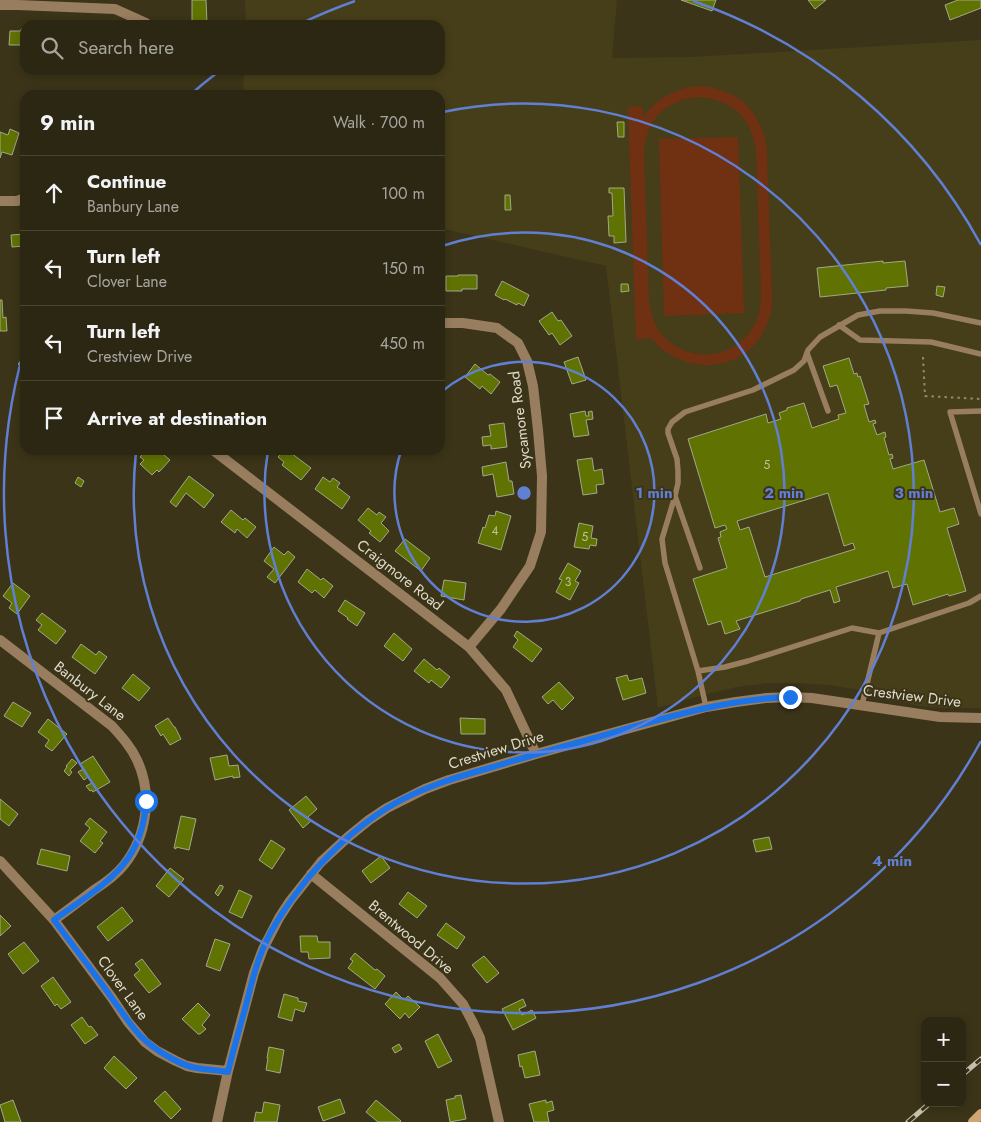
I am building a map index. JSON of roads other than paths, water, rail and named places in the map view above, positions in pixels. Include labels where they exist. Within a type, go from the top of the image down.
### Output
[{"type":"main road","points":[[973,1122],[981,1114]]},
{"type":"street","points":[[0,6],[115,9],[139,20]]},
{"type":"street","points":[[0,201],[20,199]]},
{"type":"street","name":"Sycamore Road","points":[[445,323],[463,323],[497,328],[518,343],[527,361],[533,386],[542,476],[541,532],[530,566],[501,610],[468,647]]},
{"type":"street","name":"Craigmore Road","points":[[219,455],[468,647],[506,690],[536,754]]},
{"type":"street","name":"Banbury Lane","points":[[0,640],[112,726],[126,741],[137,760],[144,779],[146,814],[142,832],[134,851],[112,878],[54,920]]},
{"type":"street","name":"Crestview Drive","points":[[217,1122],[254,973],[279,918],[321,862],[369,820],[402,800],[449,780],[536,754],[706,707],[759,699],[812,698],[940,717],[981,718]]},
{"type":"street","name":"Clover Lane","points":[[0,861],[54,920],[128,1022],[145,1042],[157,1051],[187,1066],[228,1072]]},
{"type":"street","name":"Brentwood Drive","points":[[311,874],[440,978],[463,1004],[480,1038],[499,1122]]},
{"type":"lane","points":[[706,707],[698,671],[665,567],[662,539],[678,483],[677,459],[668,433],[672,422],[686,412],[752,390],[794,370],[804,361],[807,353],[820,336],[858,315],[880,311],[906,311],[981,323]]},
{"type":"lane","points":[[839,325],[860,340],[930,342],[981,354]]},
{"type":"lane","points":[[807,353],[828,411]]},
{"type":"lane","points":[[981,411],[950,412],[981,514]]},
{"type":"lane","points":[[675,496],[700,568]]},
{"type":"lane","points":[[698,671],[748,661],[852,628],[879,633],[969,603],[981,596]]},
{"type":"lane","points":[[862,705],[879,633]]},
{"type":"railway","points":[[966,1072],[981,1059]]},
{"type":"railway","points":[[908,1122],[925,1107]]}]
